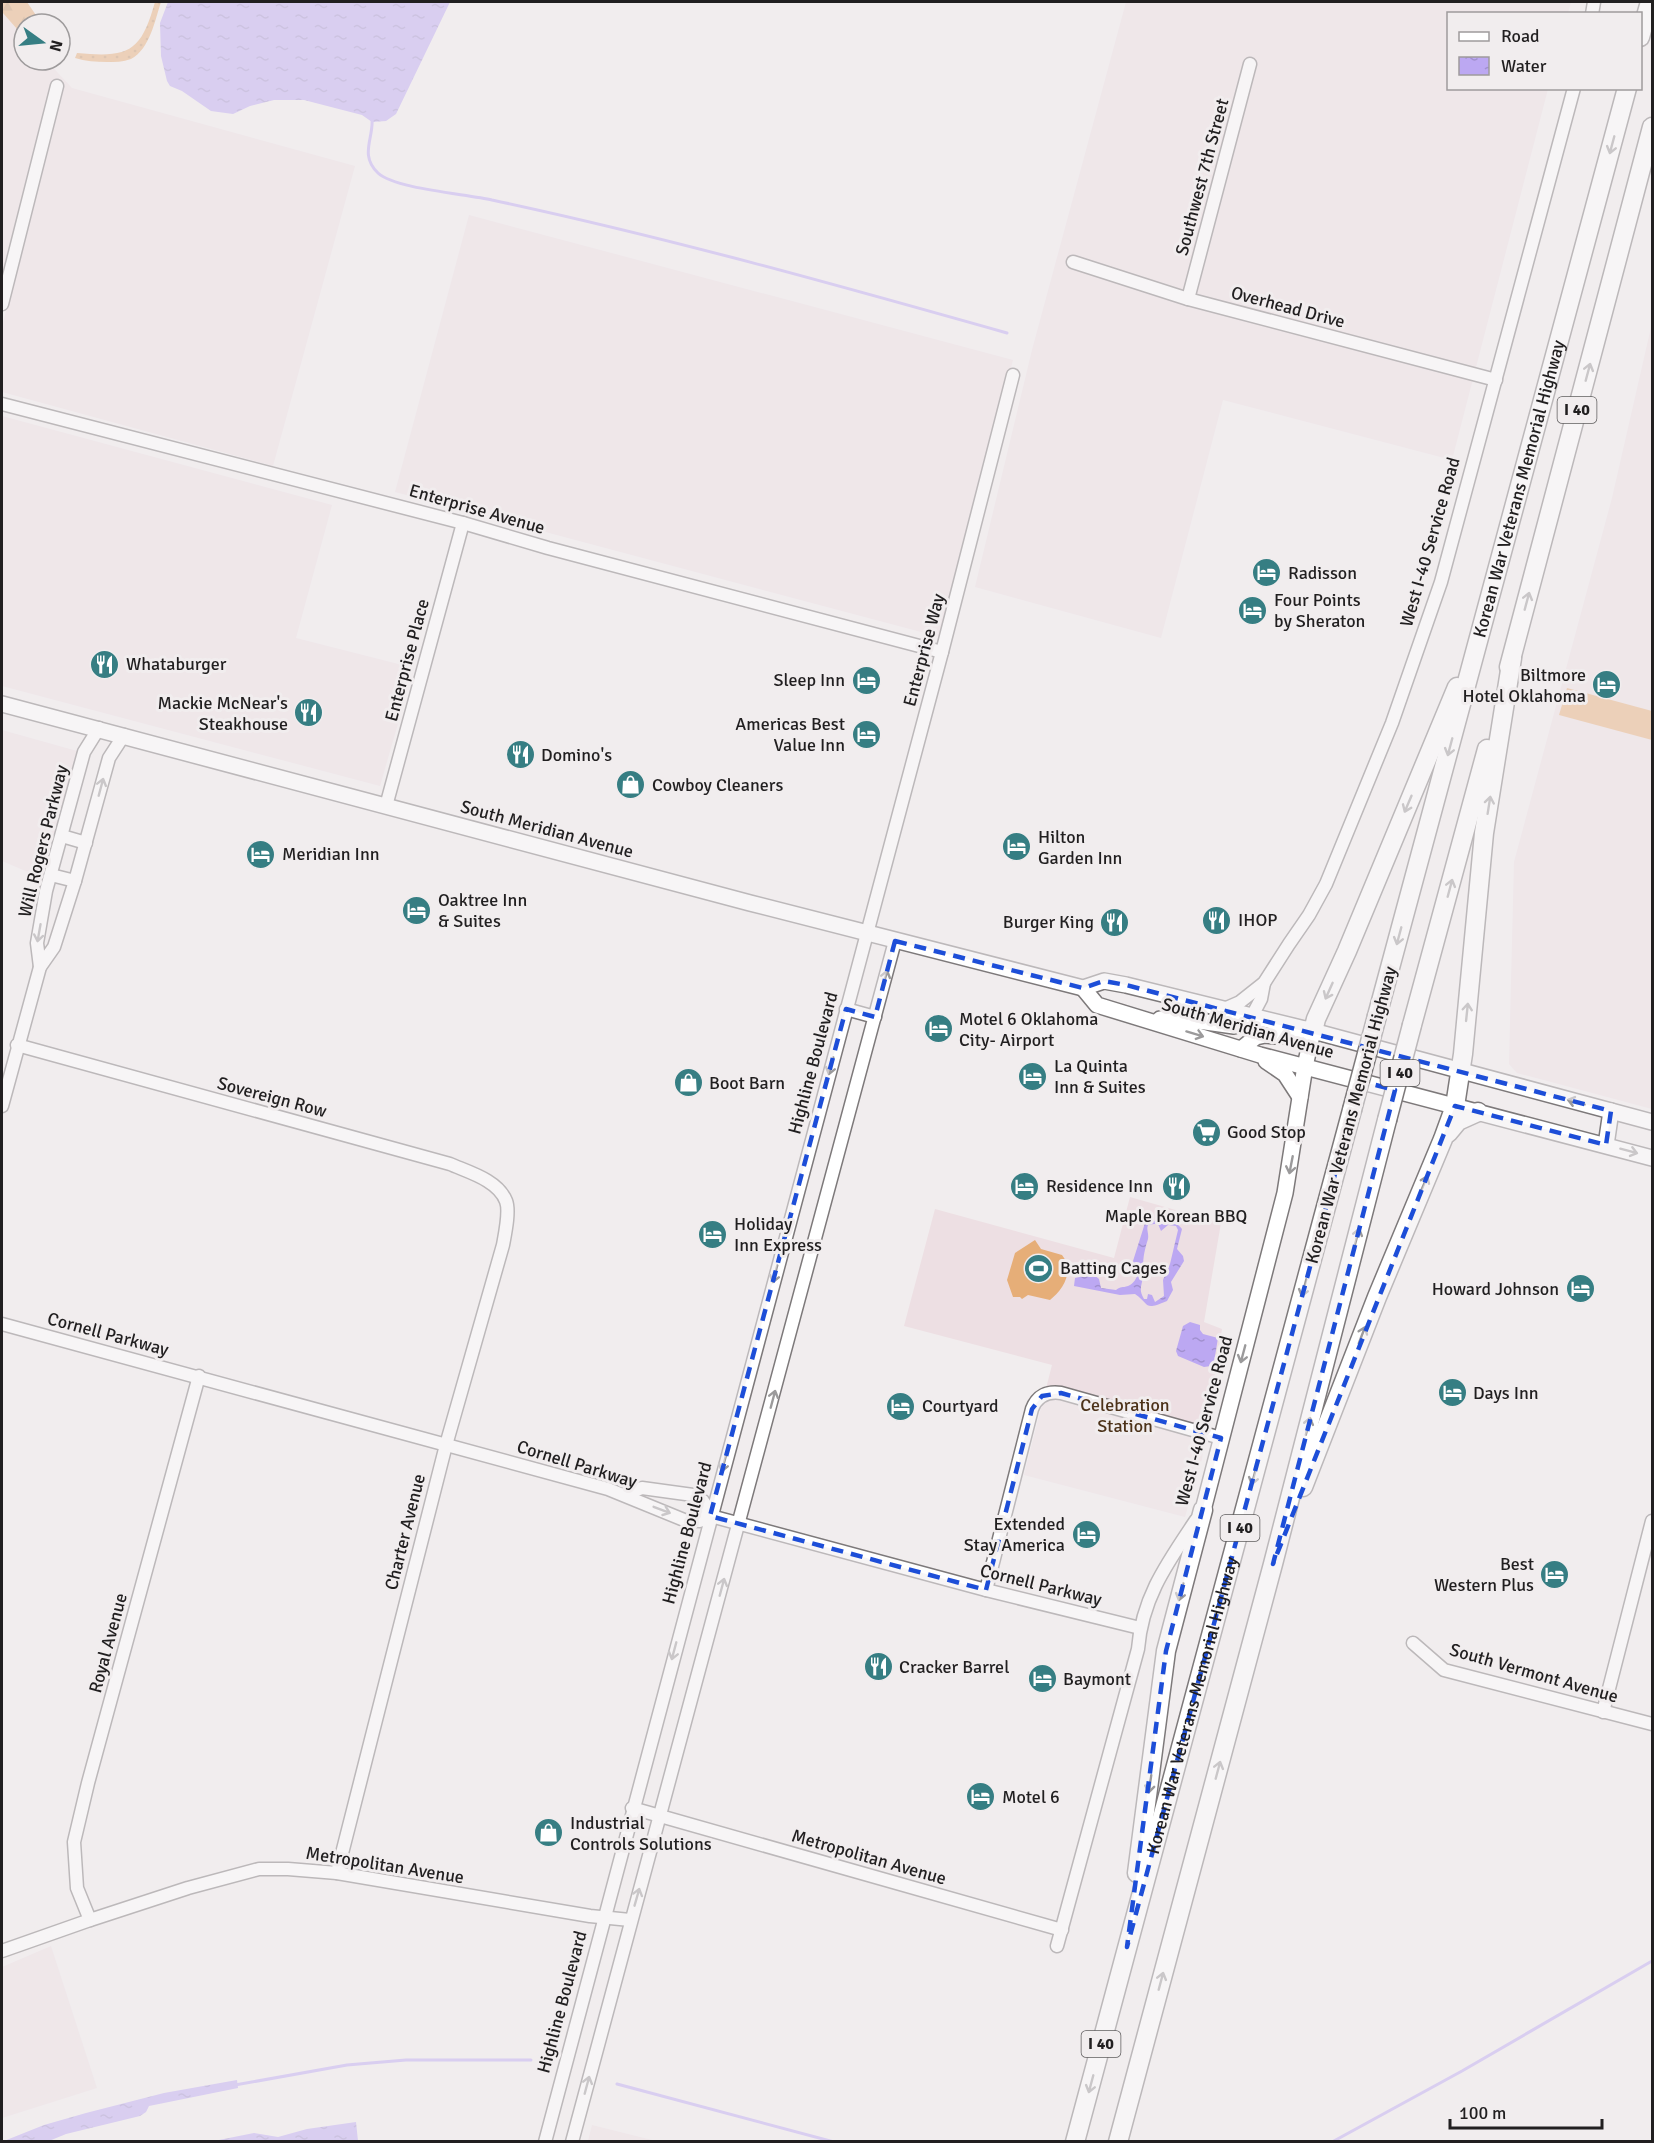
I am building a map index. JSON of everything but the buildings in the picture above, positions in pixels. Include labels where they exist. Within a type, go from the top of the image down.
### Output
[{"type":"highway","points":[[1642,33],[1650,2]]},
{"type":"highway","name":"Korean War Veterans Memorial Highway","points":[[1075,2142],[1626,90]]},
{"type":"highway","name":"Korean War Veterans Memorial Highway","points":[[1118,2142],[1273,1564],[1412,1025],[1653,127]]},
{"type":"highway","points":[[1309,1030],[1352,940],[1438,730],[1482,630]]},
{"type":"highway","points":[[1273,1564],[1377,1296],[1455,1106],[1461,1071],[1484,833],[1512,658]]},
{"type":"highway","points":[[1443,1139],[1458,1121],[1478,1112]]},
{"type":"highway","points":[[1127,1947],[1166,1651],[1203,1510]]},
{"type":"main road","name":"South Meridian Avenue","points":[[2,704],[1083,988],[1104,981],[1224,1009],[1653,1122]]},
{"type":"main road","name":"South Meridian Avenue","points":[[1083,988],[1097,1005],[1241,1049],[1653,1158]]},
{"type":"main road","points":[[1150,1020],[1177,1018],[1234,1026],[1244,1023],[1252,1016]]},
{"type":"main road","points":[[1241,1049],[1256,1037],[1284,1036],[1309,1030]]},
{"type":"main road","name":"West I-40 Service Road","points":[[1203,1510],[1286,1193],[1309,1030]]},
{"type":"main road","points":[[1260,1054],[1267,1062],[1282,1071],[1300,1097]]},
{"type":"main road","points":[[1606,1145],[1611,1111]]},
{"type":"street","name":"Southwest 7th Street","points":[[1188,299],[1250,64]]},
{"type":"street","points":[[2,304],[57,86]]},
{"type":"street","name":"West I-40 Service Road","points":[[1224,1009],[1240,1002],[1264,982],[1319,898],[1356,814],[1392,723],[1437,596],[1573,90]]},
{"type":"street","name":"Overhead Drive","points":[[1073,262],[1188,299],[1496,380]]},
{"type":"street","name":"Enterprise Way","points":[[867,933],[1013,375]]},
{"type":"street","name":"Enterprise Avenue","points":[[2,404],[463,523],[548,548],[942,652]]},
{"type":"street","name":"Enterprise Place","points":[[386,806],[463,523]]},
{"type":"street","name":"Will Rogers Parkway","points":[[40,967],[37,943],[51,875],[84,752],[99,728]]},
{"type":"street","name":"Will Rogers Parkway","points":[[2,1106],[40,967],[54,947],[109,758],[124,735]]},
{"type":"street","points":[[62,836],[86,843]]},
{"type":"street","points":[[51,875],[75,881]]},
{"type":"street","name":"Highline Boulevard","points":[[544,2142],[708,1516],[867,933]]},
{"type":"street","points":[[572,2142],[895,940]]},
{"type":"street","name":"West I-40 Service Road","points":[[1252,1016],[1258,1007],[1264,982]]},
{"type":"street","points":[[846,1009],[875,1017]]},
{"type":"street","name":"Sovereign Row","points":[[17,1045],[450,1164],[483,1179],[495,1187],[506,1201]]},
{"type":"street","name":"Charter Avenue","points":[[337,1873],[446,1445],[503,1245],[507,1227],[506,1201]]},
{"type":"street","name":"Cornell Parkway","points":[[2,1324],[625,1494],[634,1500],[684,1520],[700,1521],[708,1516],[986,1590],[1140,1628]]},
{"type":"street","name":"Royal Avenue","points":[[90,1920],[77,1888],[75,1842],[91,1773],[199,1377]]},
{"type":"street","points":[[986,1590],[1032,1409],[1044,1394],[1061,1393],[1221,1438]]},
{"type":"street","points":[[625,1494],[642,1488],[693,1495],[703,1501],[707,1507],[708,1516]]},
{"type":"street","name":"West I-40 Service Road","points":[[1057,1946],[1138,1649],[1140,1628],[1156,1582],[1203,1510]]},
{"type":"street","points":[[1603,1712],[1653,1521]]},
{"type":"street","name":"South Vermont Avenue","points":[[1413,1643],[1444,1670],[1653,1724]]},
{"type":"street","name":"Metropolitan Avenue","points":[[632,1808],[1062,1930]]},
{"type":"street","name":"Metropolitan Avenue","points":[[2,1951],[90,1920],[206,1883],[259,1869],[337,1873],[630,1920]]},
{"type":"highlighted area","points":[[895,941],[1083,988],[1104,981],[1126,985],[1611,1111],[1606,1145],[1455,1106],[1273,1564],[1395,1090],[1360,1081],[1127,1947],[1166,1651],[1221,1438],[1061,1393],[1042,1396],[1032,1409],[986,1590],[710,1516],[846,1009],[875,1017]]},
{"type":"shaded area","points":[[1126,2],[1571,2],[1568,12],[1447,12],[1447,90],[1548,90],[1452,460],[1223,400],[1161,638],[975,587],[1032,350]]},
{"type":"shaded area","points":[[2,12],[12,23],[12,72],[57,72],[72,88],[355,166],[273,466],[2,392],[2,326],[16,274],[2,270]]},
{"type":"shaded area","points":[[469,215],[1013,360],[940,637],[395,492]]},
{"type":"shaded area","name":"Biltmore Hotel Oklahoma","points":[[1652,323],[1652,1109],[1517,1073],[1509,1064],[1514,862],[1612,498]]},
{"type":"shaded area","points":[[2,416],[332,505],[296,638],[414,668],[380,786],[2,686]]},
{"type":"shaded area","points":[[2,730],[77,751],[42,878],[2,861]]},
{"type":"shaded area","name":"Celebration Station","points":[[1130,1197],[1221,1223],[1204,1322],[1222,1329],[1202,1459],[1185,1517],[1024,1475],[1052,1365],[904,1326],[935,1209],[1114,1258]]},
{"type":"shaded area","points":[[51,1946],[97,2088],[2,2118],[2,1967]]},
{"type":"shaded area","points":[[592,2125],[656,2141],[588,2141]]},
{"type":"green space","points":[[2,2],[27,2],[34,12],[12,12],[12,23],[2,12]]},
{"type":"green space","points":[[155,2],[161,2],[151,34],[143,48],[131,59],[103,62],[75,58],[77,53],[109,54],[130,48],[144,32]]},
{"type":"green space","points":[[1567,688],[1652,711],[1652,740],[1559,715]]},
{"type":"green space","name":"Batting Cages","points":[[1035,1240],[1041,1249],[1062,1255],[1066,1261],[1066,1280],[1050,1300],[1028,1295],[1022,1299],[1013,1297],[1007,1280],[1015,1253]]},
{"type":"water","points":[[168,2],[450,2],[396,114],[386,121],[372,122],[362,115],[304,100],[274,100],[250,106],[233,114],[211,111],[182,91],[170,86],[167,81],[161,56],[160,23]]},
{"type":"water","points":[[1168,1221],[1182,1229],[1177,1249],[1184,1261],[1171,1282],[1173,1290],[1167,1301],[1151,1306],[1135,1294],[1120,1295],[1074,1286],[1075,1278],[1093,1274],[1099,1279],[1101,1288],[1116,1290],[1132,1284],[1139,1273],[1133,1261],[1145,1223]],"holes":[[[1158,1224],[1161,1231],[1168,1225],[1176,1226],[1178,1230],[1170,1264],[1163,1280],[1164,1296],[1155,1302],[1152,1295],[1148,1294],[1147,1299],[1144,1299],[1141,1288],[1148,1239],[1147,1227]]]},
{"type":"water","points":[[1190,1322],[1200,1325],[1203,1334],[1218,1338],[1214,1362],[1211,1366],[1204,1367],[1178,1356],[1176,1351],[1183,1326]]},
{"type":"water","points":[[237,2080],[238,2088],[149,2106],[140,2116],[66,2134],[49,2141],[4,2141],[44,2125],[86,2113],[164,2093]]},
{"type":"water","points":[[356,2122],[358,2141],[214,2141],[254,2133],[278,2137],[307,2129]]},
{"type":"waterway","points":[[372,118],[369,160],[378,173],[387,179],[415,187],[557,214],[687,246],[1007,333]]},
{"type":"waterway","points":[[1332,2142],[1462,2071],[1652,1961]]},
{"type":"waterway","points":[[235,2085],[347,2065],[406,2060],[531,2060]]},
{"type":"waterway","points":[[617,2084],[834,2142]]},
{"type":"place","name":"Radisson","points":[[1267,573]]},
{"type":"place","name":"Four Points by Sheraton","points":[[1253,610]]},
{"type":"place","name":"Whataburger","points":[[105,664]]},
{"type":"place","name":"Sleep Inn","points":[[866,680]]},
{"type":"place","name":"Biltmore Hotel Oklahoma","points":[[1607,685]]},
{"type":"place","name":"Mackie McNear's Steakhouse","points":[[309,713]]},
{"type":"place","name":"Americas Best Value Inn","points":[[866,734]]},
{"type":"place","name":"Domino's","points":[[520,755]]},
{"type":"place","name":"Cowboy Cleaners","points":[[631,785]]},
{"type":"place","name":"Hilton Garden Inn","points":[[1017,847]]},
{"type":"place","name":"Meridian Inn","points":[[261,854]]},
{"type":"place","name":"Oaktree Inn & Suites","points":[[417,910]]},
{"type":"place","name":"IHOP","points":[[1217,920]]},
{"type":"place","name":"Burger King","points":[[1115,922]]},
{"type":"place","name":"Motel 6 Oklahoma City- Airport","points":[[938,1029]]},
{"type":"place","name":"La Quinta Inn & Suites","points":[[1033,1076]]},
{"type":"place","name":"Boot Barn","points":[[688,1083]]},
{"type":"place","name":"Good Stop","points":[[1206,1132]]},
{"type":"place","name":"Residence Inn","points":[[1025,1186]]},
{"type":"place","name":"Maple Korean BBQ","points":[[1176,1187]]},
{"type":"place","name":"Holiday Inn Express","points":[[713,1234]]},
{"type":"place","name":"Batting Cages","points":[[1039,1268]]},
{"type":"place","name":"Howard Johnson","points":[[1580,1289]]},
{"type":"place","name":"Days Inn","points":[[1452,1393]]},
{"type":"place","name":"Courtyard","points":[[901,1406]]},
{"type":"place","name":"Extended Stay America","points":[[1086,1534]]},
{"type":"place","name":"Best Western Plus","points":[[1555,1574]]},
{"type":"place","name":"Cracker Barrel","points":[[878,1667]]},
{"type":"place","name":"Baymont","points":[[1042,1679]]},
{"type":"place","name":"Motel 6","points":[[981,1797]]},
{"type":"place","name":"Industrial Controls Solutions","points":[[549,1833]]}]
